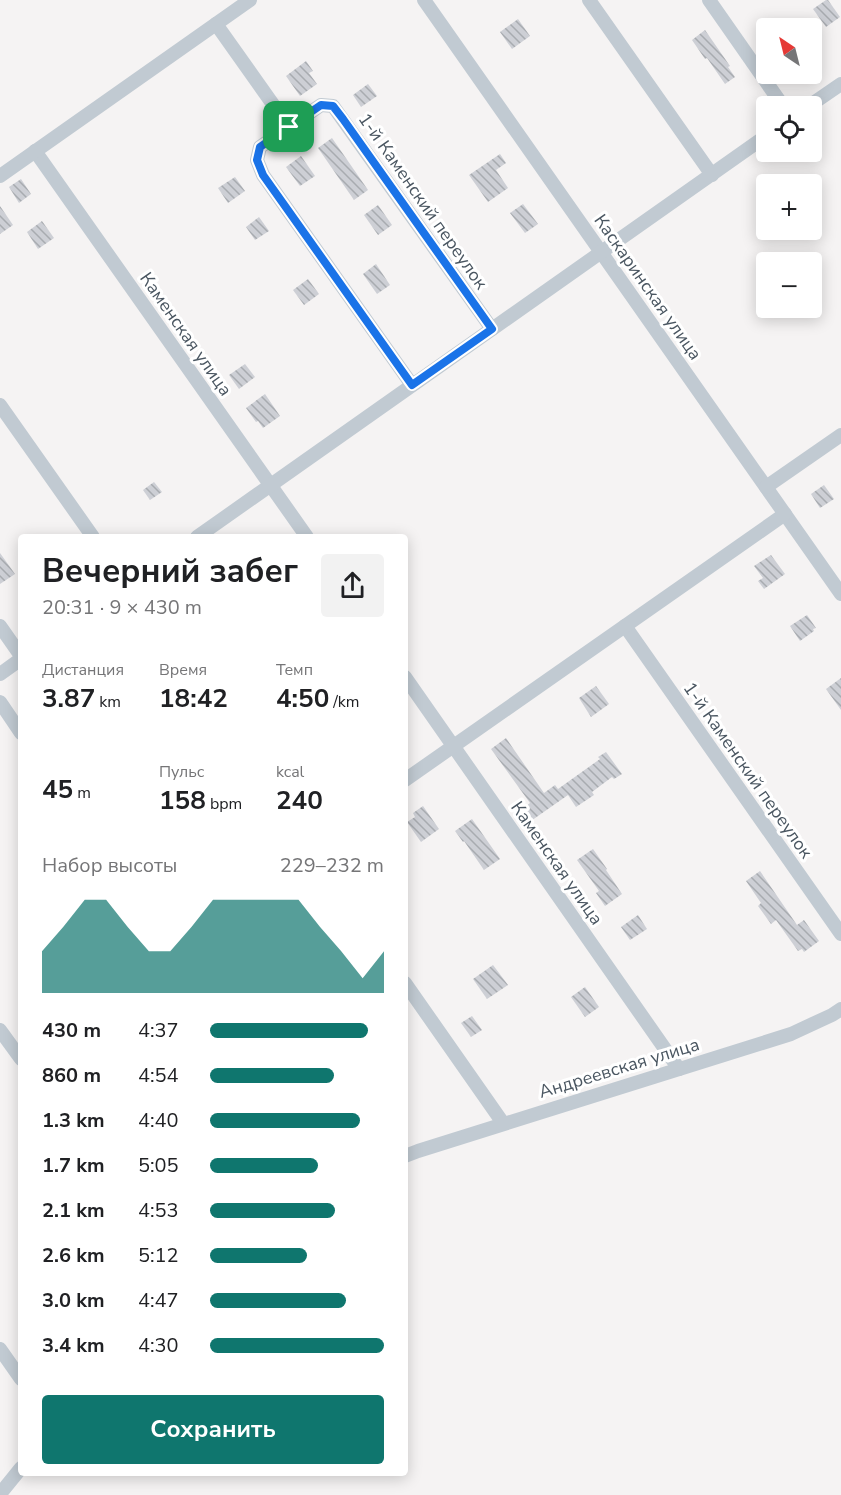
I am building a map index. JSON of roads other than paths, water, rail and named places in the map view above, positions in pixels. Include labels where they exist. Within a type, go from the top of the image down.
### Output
[{"type":"street","points":[[0,176],[250,0]]},
{"type":"street","name":"Каскаринская улица","points":[[424,0],[841,594]]},
{"type":"street","points":[[589,0],[712,175]]},
{"type":"street","points":[[709,0],[776,96]]},
{"type":"street","points":[[216,24],[289,127]]},
{"type":"street","points":[[822,97],[841,84]]},
{"type":"street","name":"1-й Каменский переулок","points":[[412,385],[263,175],[257,160],[260,147],[321,105],[333,106],[492,329]]},
{"type":"street","points":[[201,534],[756,143]]},
{"type":"street","name":"Каменская улица","points":[[35,151],[305,534]]},
{"type":"street","points":[[0,405],[91,534]]},
{"type":"street","points":[[766,488],[841,435]]},
{"type":"street","points":[[408,778],[785,514]]},
{"type":"street","name":"1-й Каменский переулок","points":[[626,626],[841,934]]},
{"type":"street","points":[[0,627],[18,654]]},
{"type":"street","points":[[0,674],[18,660]]},
{"type":"street","name":"Каменская улица","points":[[408,681],[679,1068]]},
{"type":"street","points":[[0,702],[18,729]]},
{"type":"street","points":[[408,988],[503,1123]]},
{"type":"street","name":"Андреевская улица","points":[[408,1155],[791,1034],[841,1009]]},
{"type":"street","points":[[0,1030],[18,1055]]},
{"type":"street","points":[[0,1349],[18,1375]]},
{"type":"street","points":[[0,1494],[18,1472]]}]
